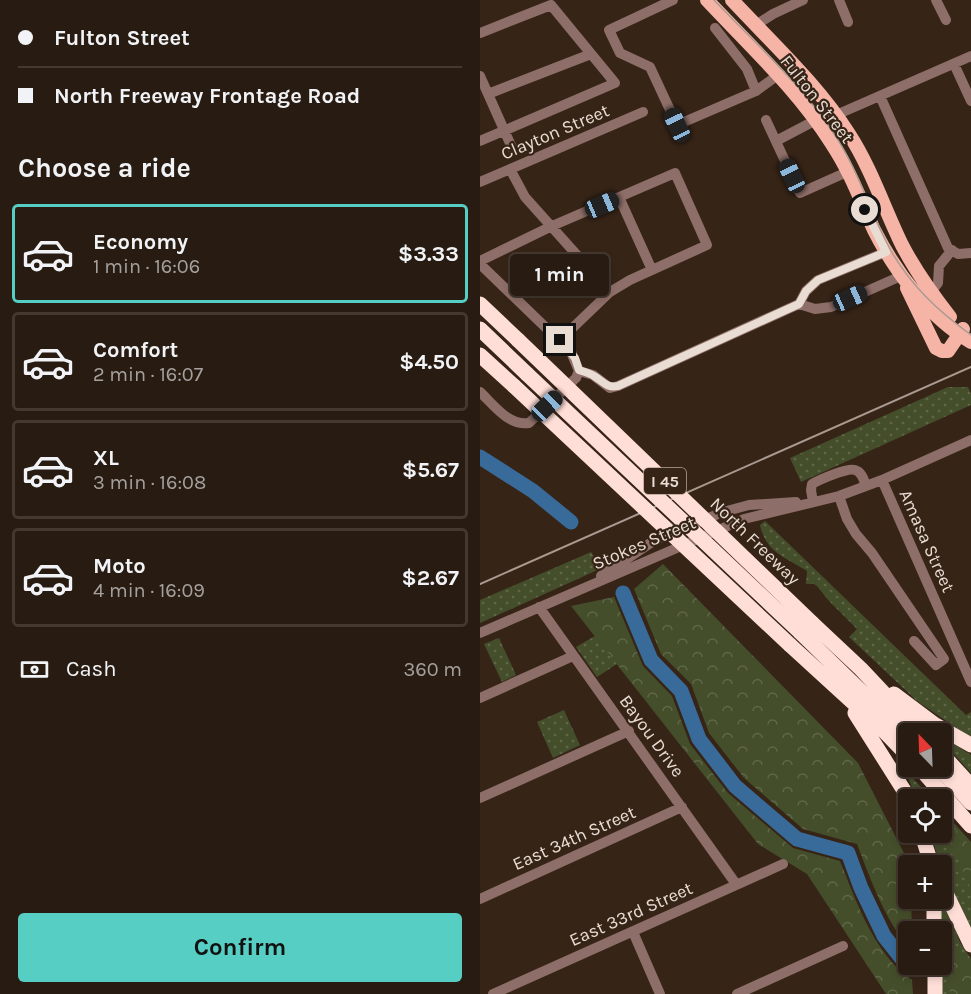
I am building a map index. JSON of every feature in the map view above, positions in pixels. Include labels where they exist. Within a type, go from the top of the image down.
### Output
[{"type":"highway","name":"North Freeway","points":[[480,304],[806,627],[898,726]]},
{"type":"highway","name":"North Freeway","points":[[480,329],[806,627],[861,669],[912,723]]},
{"type":"highway","name":"I 45","points":[[480,355],[898,746]]},
{"type":"highway","points":[[861,669],[934,724],[971,745]]},
{"type":"highway","points":[[843,695],[903,789]]},
{"type":"highway","points":[[952,765],[971,786]]},
{"type":"highway","points":[[928,777],[971,826]]},
{"type":"highway","points":[[948,777],[971,803]]},
{"type":"highway","points":[[952,906],[971,945]]},
{"type":"highway","points":[[935,975],[935,994]]},
{"type":"main road","name":"Fulton Street","points":[[707,0],[778,75],[816,120],[833,145],[886,252],[901,276],[926,303],[966,335]]},
{"type":"main road","name":"Fulton Street","points":[[732,0],[808,81],[850,135],[906,252],[931,292],[966,335]]},
{"type":"main road","points":[[901,276],[936,348],[948,351],[966,335]]},
{"type":"street","points":[[673,0],[609,30],[620,52],[650,67],[677,125],[756,91],[778,75]]},
{"type":"street","points":[[756,25],[803,0]]},
{"type":"street","points":[[839,0],[848,22]]},
{"type":"street","points":[[936,0],[946,20]]},
{"type":"street","points":[[480,33],[551,5],[615,83],[480,141]]},
{"type":"street","points":[[715,28],[747,69],[756,91]]},
{"type":"street","points":[[488,94],[591,54]]},
{"type":"street","points":[[836,115],[971,56]]},
{"type":"street","points":[[954,64],[971,101]]},
{"type":"street","points":[[480,76],[513,150]]},
{"type":"street","points":[[880,96],[948,248],[958,254],[971,253]]},
{"type":"street","name":"Clayton Street","points":[[480,183],[643,112]]},
{"type":"street","points":[[766,120],[800,193],[847,172]]},
{"type":"street","points":[[776,141],[816,120]]},
{"type":"street","points":[[510,169],[525,197],[610,292]]},
{"type":"street","points":[[480,392],[509,419],[516,423],[529,423],[576,378],[579,370],[575,358],[560,340],[480,262],[552,226],[675,173],[707,245],[610,292],[560,340]]},
{"type":"street","points":[[619,197],[652,270]]},
{"type":"street","points":[[931,292],[938,283],[939,266],[952,250]]},
{"type":"street","points":[[579,370],[593,375],[605,386],[610,388],[618,386],[799,304],[806,291],[818,280],[886,252]]},
{"type":"street","points":[[799,304],[815,309],[831,307],[901,276]]},
{"type":"street","name":"Stokes Street","points":[[480,633],[744,519],[839,496],[882,480],[971,440]]},
{"type":"street","points":[[813,502],[812,484],[850,469],[862,475],[866,486]]},
{"type":"street","name":"Amasa Street","points":[[882,480],[971,682]]},
{"type":"street","points":[[839,496],[847,519],[856,534],[872,553],[944,659],[936,665],[914,641]]},
{"type":"street","name":"Bayou Drive","points":[[539,607],[736,884]]},
{"type":"street","points":[[480,698],[573,656]]},
{"type":"street","points":[[480,798],[629,731]]},
{"type":"street","name":"East 34th Street","points":[[480,899],[682,807]]},
{"type":"street","name":"East 33rd Street","points":[[493,994],[783,864]]},
{"type":"street","points":[[633,932],[660,994]]},
{"type":"street","points":[[737,994],[843,946]]},
{"type":"green space","points":[[948,387],[968,387],[971,394],[971,405],[801,482],[790,458]]},
{"type":"green space","points":[[765,521],[966,715],[971,712],[971,738],[917,701],[849,637],[857,629],[817,586],[806,584],[807,571],[772,548],[760,525]]},
{"type":"green space","points":[[591,552],[602,568],[480,623],[480,600]]},
{"type":"green space","points":[[663,564],[858,763],[905,855],[898,855],[898,909],[911,909],[912,921],[898,921],[898,934],[873,885],[857,844],[803,829],[744,778],[709,733],[691,684],[661,654],[634,589]]},
{"type":"green space","points":[[614,597],[643,666],[672,696],[690,744],[728,793],[793,848],[840,861],[868,926],[887,956],[898,968],[898,975],[906,975],[912,980],[913,994],[886,994],[807,874],[758,844],[571,606]]},
{"type":"green space","points":[[595,636],[617,664],[597,677],[576,647]]},
{"type":"green space","points":[[499,638],[516,675],[502,682],[484,644]]},
{"type":"green space","points":[[564,710],[580,745],[553,758],[537,722]]},
{"type":"green space","points":[[952,743],[971,755],[971,773],[952,752]]},
{"type":"green space","points":[[908,777],[912,777],[923,789],[913,789]]},
{"type":"green space","points":[[952,821],[971,842],[971,932],[952,890],[952,855],[937,855],[933,843],[952,843]]},
{"type":"green space","points":[[952,825],[971,847],[971,890],[952,843]]},
{"type":"green space","points":[[940,909],[944,909],[951,921],[940,921]]},
{"type":"green space","points":[[952,922],[960,942],[971,959],[971,994],[940,994],[941,975],[952,975]]},
{"type":"green space","points":[[954,956],[962,956],[971,967],[971,994],[949,994]]},
{"type":"waterway","points":[[480,457],[533,491],[571,522]]},
{"type":"waterway","points":[[623,593],[651,660],[681,691],[699,739],[735,786],[797,839],[848,853],[861,888],[884,936],[898,954]]},
{"type":"tram line","points":[[714,0],[779,66],[824,119],[844,150],[898,262],[916,286],[971,335]]},
{"type":"railway","points":[[480,584],[971,367]]},
{"type":"route","points":[[560,340],[575,358],[579,370],[593,375],[605,386],[610,388],[618,386],[799,304],[806,291],[818,280],[886,252],[865,210]]}]
